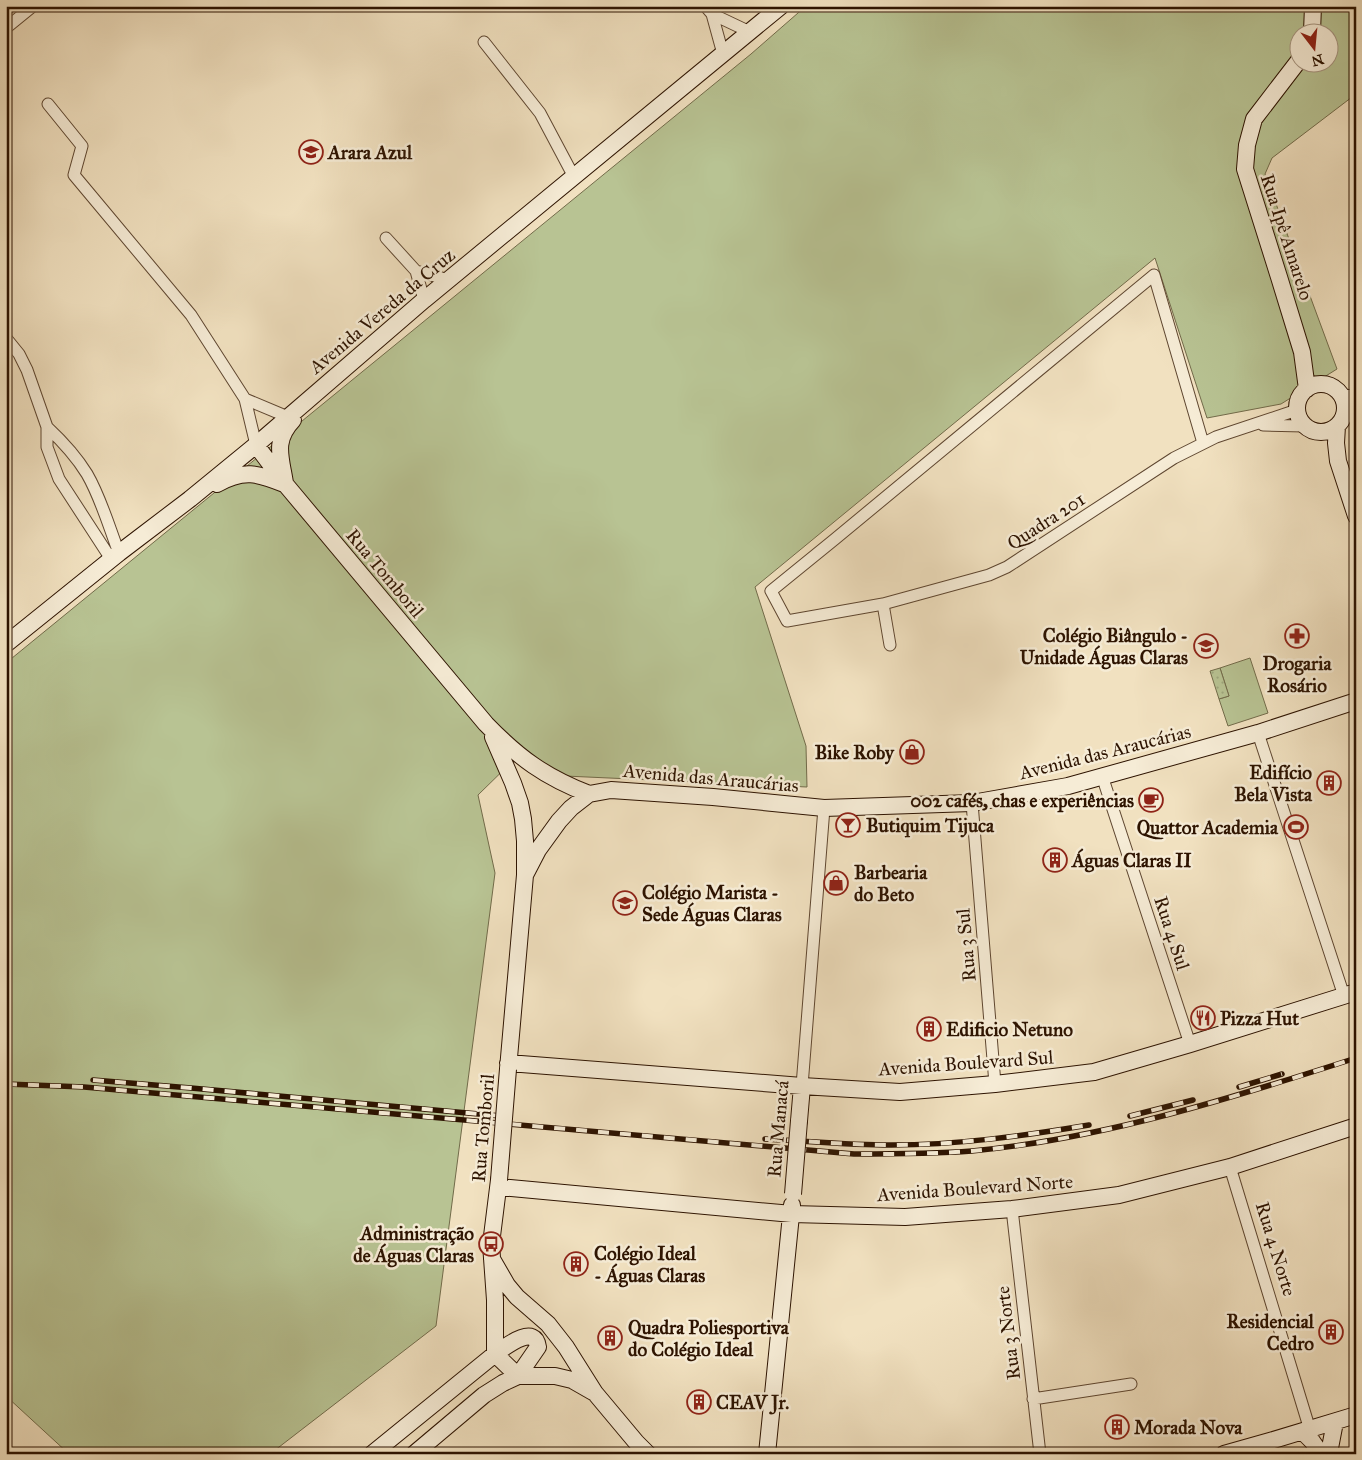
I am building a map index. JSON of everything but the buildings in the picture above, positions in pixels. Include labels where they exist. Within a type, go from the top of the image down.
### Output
[{"type":"street","points":[[6,28],[33,6]]},
{"type":"street","name":"Avenida Vereda da Cruz","points":[[6,644],[256,445],[424,300],[781,6]]},
{"type":"street","points":[[1312,22],[1313,6]]},
{"type":"street","points":[[708,10],[750,32]]},
{"type":"street","points":[[708,10],[723,54]]},
{"type":"street","points":[[484,42],[540,113],[574,177]]},
{"type":"street","name":"Rua Ipê Amarelo","points":[[1290,72],[1254,119],[1247,145],[1244,169],[1314,386]]},
{"type":"street","points":[[48,104],[82,146],[74,175],[191,315],[245,399],[256,445]]},
{"type":"street","points":[[386,238],[416,271],[424,300]]},
{"type":"street","points":[[416,271],[449,280]]},
{"type":"street","name":"Quadra 201","points":[[1203,443],[1154,275],[771,591],[787,621],[883,604],[989,575],[1007,567],[1174,458],[1216,437],[1297,410]]},
{"type":"street","points":[[6,338],[19,354],[27,370],[47,427],[47,447],[59,479],[115,556]]},
{"type":"street","points":[[286,485],[280,454],[282,435],[286,428],[318,399],[336,376]]},
{"type":"street","points":[[1338,461],[1299,418],[1297,410],[1299,398],[1314,386],[1330,386],[1337,390],[1347,406],[1336,444],[1338,461],[1356,516]]},
{"type":"street","points":[[245,399],[288,417]]},
{"type":"street","points":[[1311,429],[1330,430],[1347,406]]},
{"type":"street","name":"Quadra 201","points":[[1254,425],[1311,429]]},
{"type":"street","points":[[47,427],[70,450],[95,490],[115,556]]},
{"type":"street","name":"Rua Tomboril","points":[[256,445],[286,485],[486,724],[505,744],[535,768],[562,783],[589,794],[571,808],[554,826],[538,850],[525,875]]},
{"type":"street","points":[[190,499],[239,474],[266,477],[286,485]]},
{"type":"street","points":[[883,604],[890,644]]},
{"type":"street","name":"Avenida das Araucárias","points":[[589,794],[611,790],[713,797],[824,808],[972,803],[1068,786],[1258,733],[1356,701]]},
{"type":"street","name":"Rua Tomboril","points":[[486,724],[506,764],[520,803],[525,841],[525,875],[499,1184],[491,1244],[495,1300],[495,1354]]},
{"type":"street","points":[[1258,733],[1350,994]]},
{"type":"street","name":"Rua 4 Sul","points":[[1103,776],[1190,1044]]},
{"type":"street","name":"Rua 3 Sul","points":[[972,803],[995,1084]]},
{"type":"street","name":"Rua Manacá","points":[[766,1454],[792,1214],[824,808]]},
{"type":"street","name":"Avenida Boulevard Sul","points":[[508,1066],[900,1092],[995,1084],[1094,1072],[1350,994]]},
{"type":"street","name":"Avenida Boulevard Norte","points":[[499,1184],[792,1214],[905,1217],[1012,1209],[1119,1195],[1230,1167],[1356,1126]]},
{"type":"street","name":"Rua 4 Norte","points":[[1230,1167],[1306,1431],[1321,1454]]},
{"type":"street","name":"Rua 3 Norte","points":[[1012,1209],[1040,1454]]},
{"type":"street","points":[[492,1259],[512,1291],[548,1324],[566,1347],[595,1393],[648,1454]]},
{"type":"street","points":[[372,1454],[495,1354],[512,1342],[526,1336],[534,1338],[538,1347],[518,1376]]},
{"type":"street","points":[[495,1354],[518,1376]]},
{"type":"street","points":[[414,1454],[484,1395],[518,1376],[555,1376],[572,1380],[595,1393]]},
{"type":"street","points":[[1034,1399],[1131,1384]]},
{"type":"street","points":[[1224,1454],[1356,1415]]},
{"type":"street","points":[[1330,1454],[1335,1422]]},
{"type":"green space","points":[[806,6],[1356,6],[1356,94],[1272,158],[1265,174],[1337,369],[1281,404],[1207,418],[1155,258],[755,587],[806,746],[807,787],[565,776],[523,751],[478,795],[495,873],[436,1326],[270,1454],[69,1454],[6,1396],[6,663],[751,54]]},
{"type":"green space","points":[[1250,658],[1268,713],[1228,726],[1219,699],[1229,696],[1220,668]]},
{"type":"green space","points":[[1220,668],[1229,696],[1219,699],[1210,671]]},
{"type":"railway","points":[[6,1084],[84,1087],[854,1154],[913,1154],[972,1151],[1021,1145],[1118,1127],[1214,1102],[1356,1058]]},
{"type":"railway","points":[[1239,1087],[1282,1074]]},
{"type":"railway","points":[[93,1080],[501,1116]]},
{"type":"railway","points":[[1130,1116],[1193,1100]]},
{"type":"railway","points":[[765,1139],[916,1145],[990,1139],[1089,1125]]},
{"type":"place","name":"Arara Azul","points":[[311,152]]},
{"type":"place","name":"Drogaria Rosário","points":[[1297,636]]},
{"type":"place","name":"Colégio Biângulo - Unidade Águas Claras","points":[[1206,646]]},
{"type":"place","name":"Bike Roby","points":[[912,752]]},
{"type":"place","name":"Edifício Bela Vista","points":[[1329,783]]},
{"type":"place","name":"002 cafés, chas e experiências","points":[[1151,800]]},
{"type":"place","name":"Butiquim Tijuca","points":[[848,825]]},
{"type":"place","name":"Quattor Academia","points":[[1296,827]]},
{"type":"place","name":"Águas Claras II","points":[[1055,860]]},
{"type":"place","name":"Barbearia do Beto","points":[[836,883]]},
{"type":"place","name":"Colégio Marista - Sede Águas Claras","points":[[625,903]]},
{"type":"place","name":"Pizza Hut","points":[[1203,1018]]},
{"type":"place","name":"Edificio Netuno","points":[[929,1029]]},
{"type":"place","name":"Administração de Águas Claras","points":[[491,1244]]},
{"type":"place","name":"Colégio Ideal - Águas Claras","points":[[576,1264]]},
{"type":"place","name":"Residencial Cedro","points":[[1331,1332]]},
{"type":"place","name":"Quadra Poliesportiva do Colégio Ideal","points":[[610,1338]]},
{"type":"place","name":"CEAV Jr.","points":[[699,1402]]},
{"type":"place","name":"Morada Nova","points":[[1117,1427]]}]
